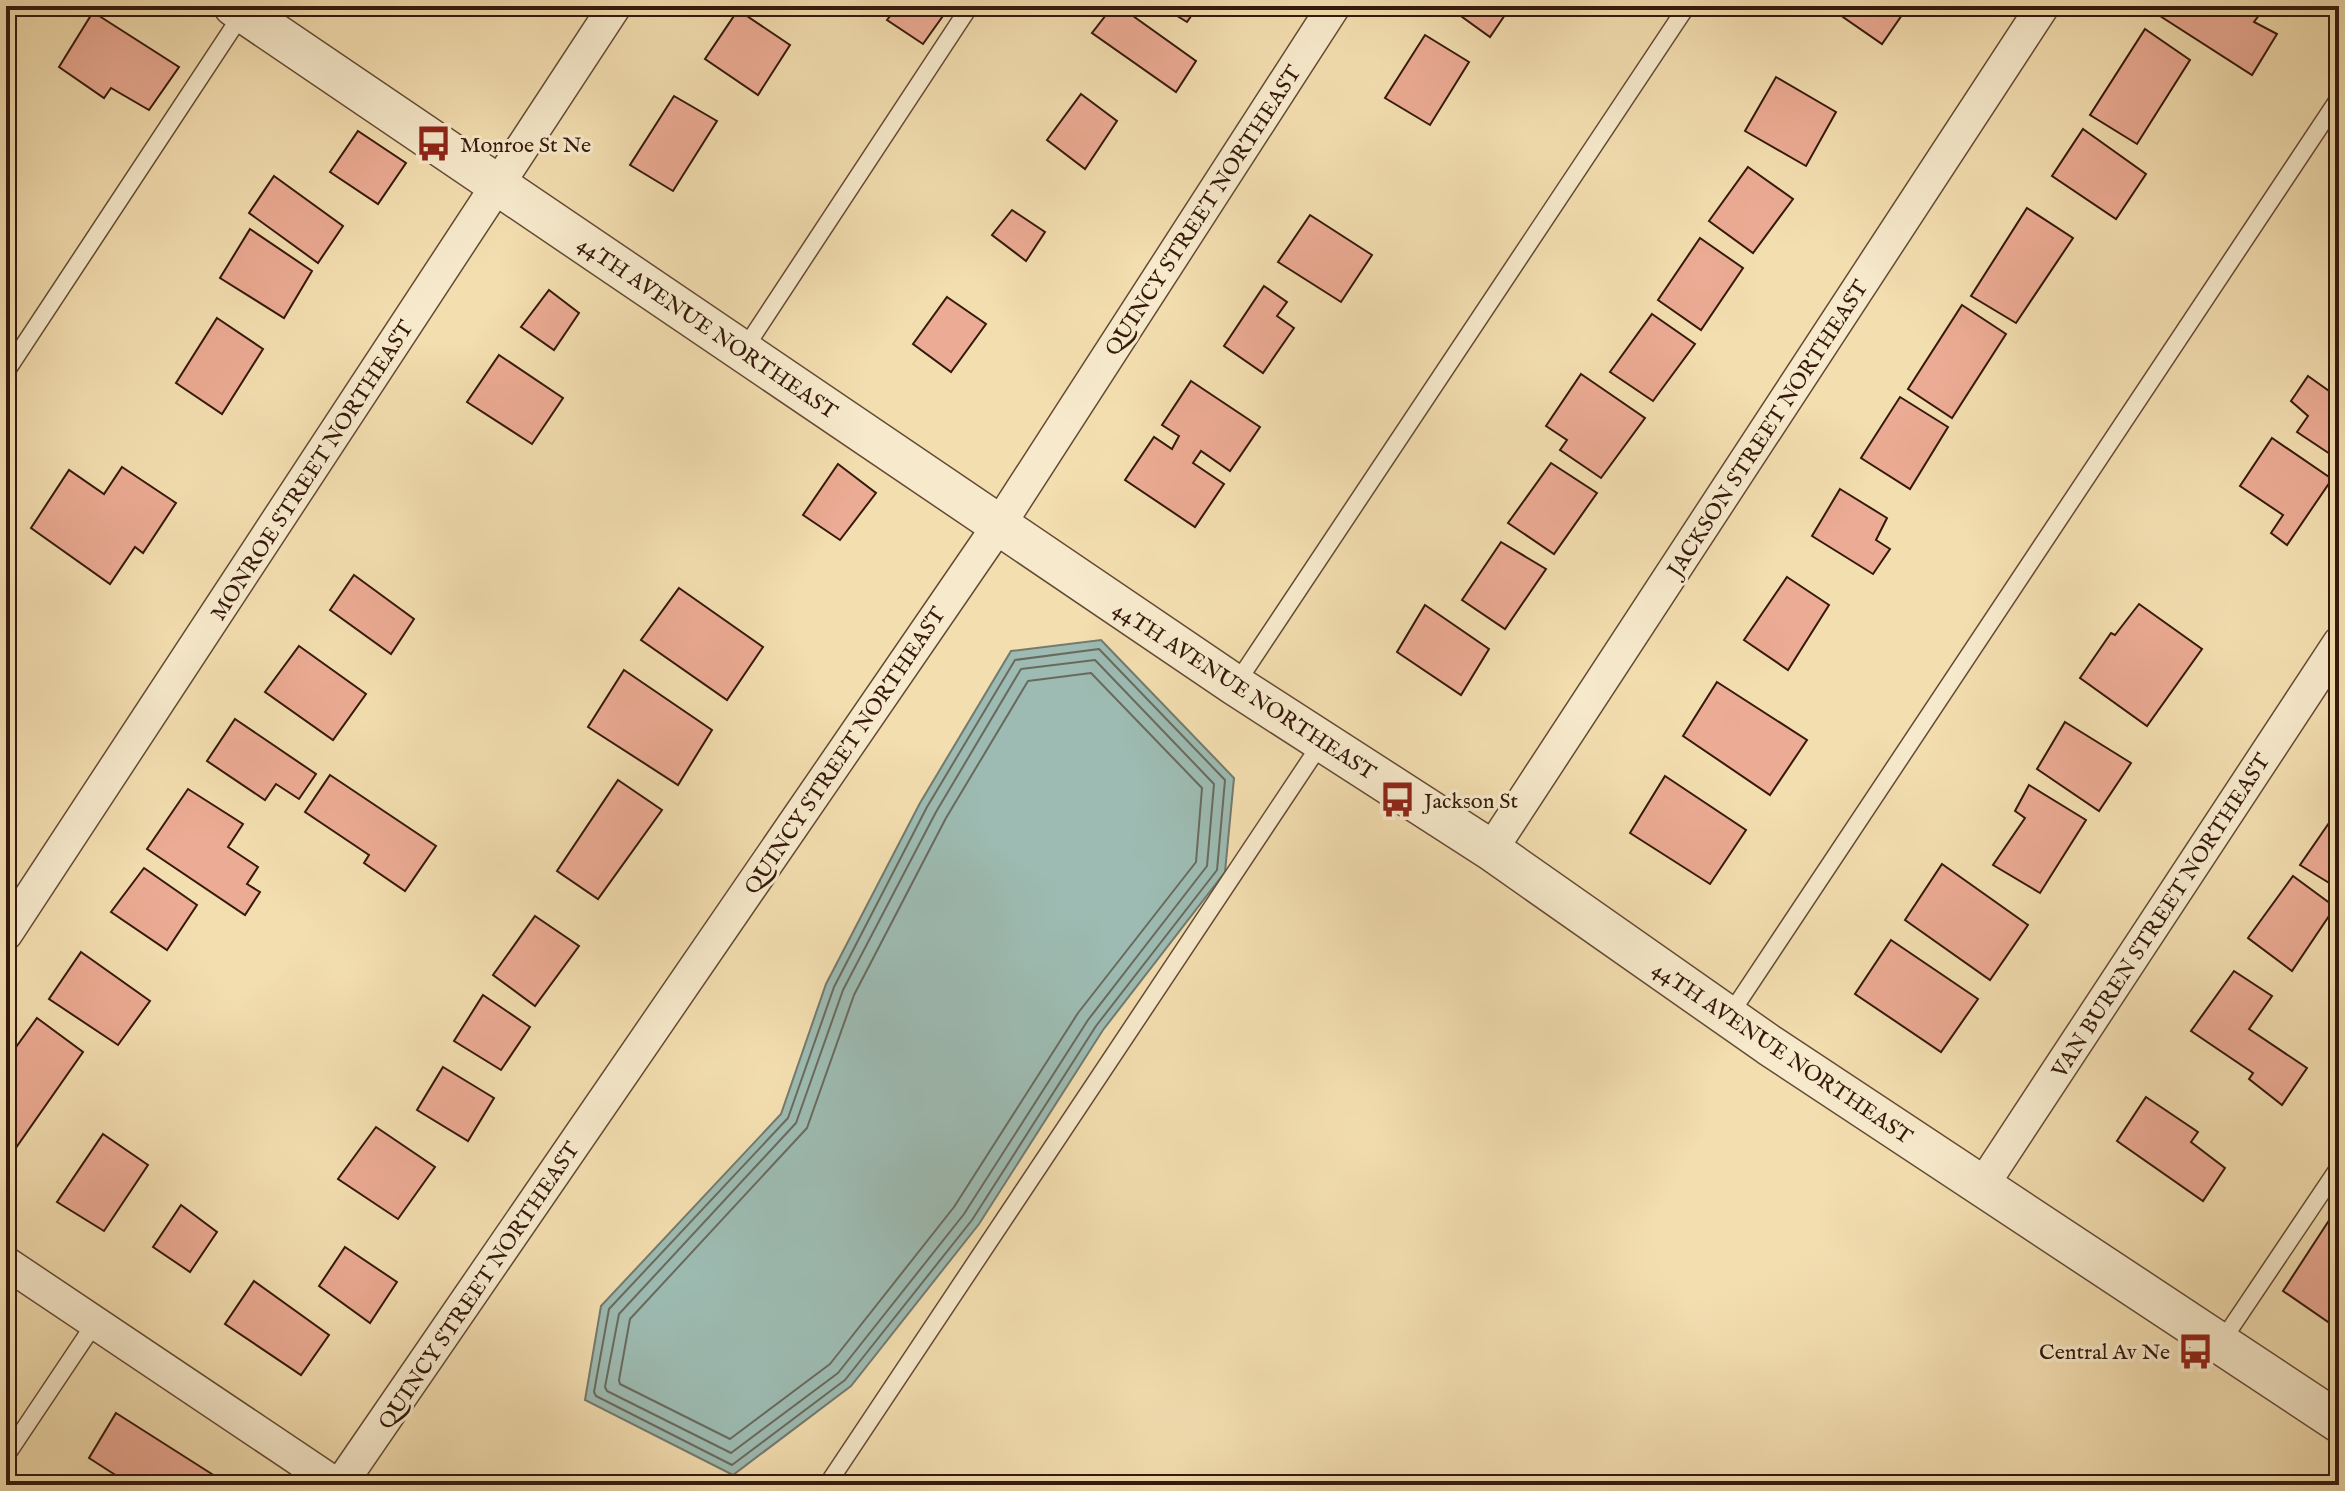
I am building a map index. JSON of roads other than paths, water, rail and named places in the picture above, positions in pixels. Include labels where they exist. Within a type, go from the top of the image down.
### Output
[{"type":"street","name":"MONROE STREET NORTHEAST","points":[[6,934],[615,6]]},
{"type":"street","name":"QUINCY STREET NORTHEAST","points":[[339,1485],[999,525],[1334,6]]},
{"type":"street","name":"JACKSON STREET NORTHEAST","points":[[1491,850],[2043,6]]},
{"type":"street","name":"44TH AVENUE NORTHEAST","points":[[241,8],[1235,685],[1491,850],[1728,1017],[2339,1422]]},
{"type":"street","name":"VAN BUREN STREET NORTHEAST","points":[[1982,1186],[2339,643]]},
{"type":"street","points":[[6,1263],[339,1485]]},
{"type":"lane","points":[[743,351],[970,6]]},
{"type":"lane","points":[[1235,685],[1687,6]]},
{"type":"lane","points":[[6,372],[241,8]]},
{"type":"lane","points":[[1728,1017],[2339,98]]},
{"type":"lane","points":[[827,1485],[1322,742]]},
{"type":"lane","points":[[2220,1344],[2339,1167]]},
{"type":"lane","points":[[6,1456],[95,1323]]},
{"type":"water","points":[[1101,640],[1234,778],[1225,872],[1103,1030],[979,1224],[851,1386],[733,1475],[585,1400],[601,1306],[781,1114],[826,984],[920,803],[1011,651]]},
{"type":"place","name":"Monroe St Ne","points":[[434,144]]},
{"type":"place","name":"Jackson St","points":[[1398,800]]},
{"type":"place","name":"Central Av Ne","points":[[2196,1351]]}]
